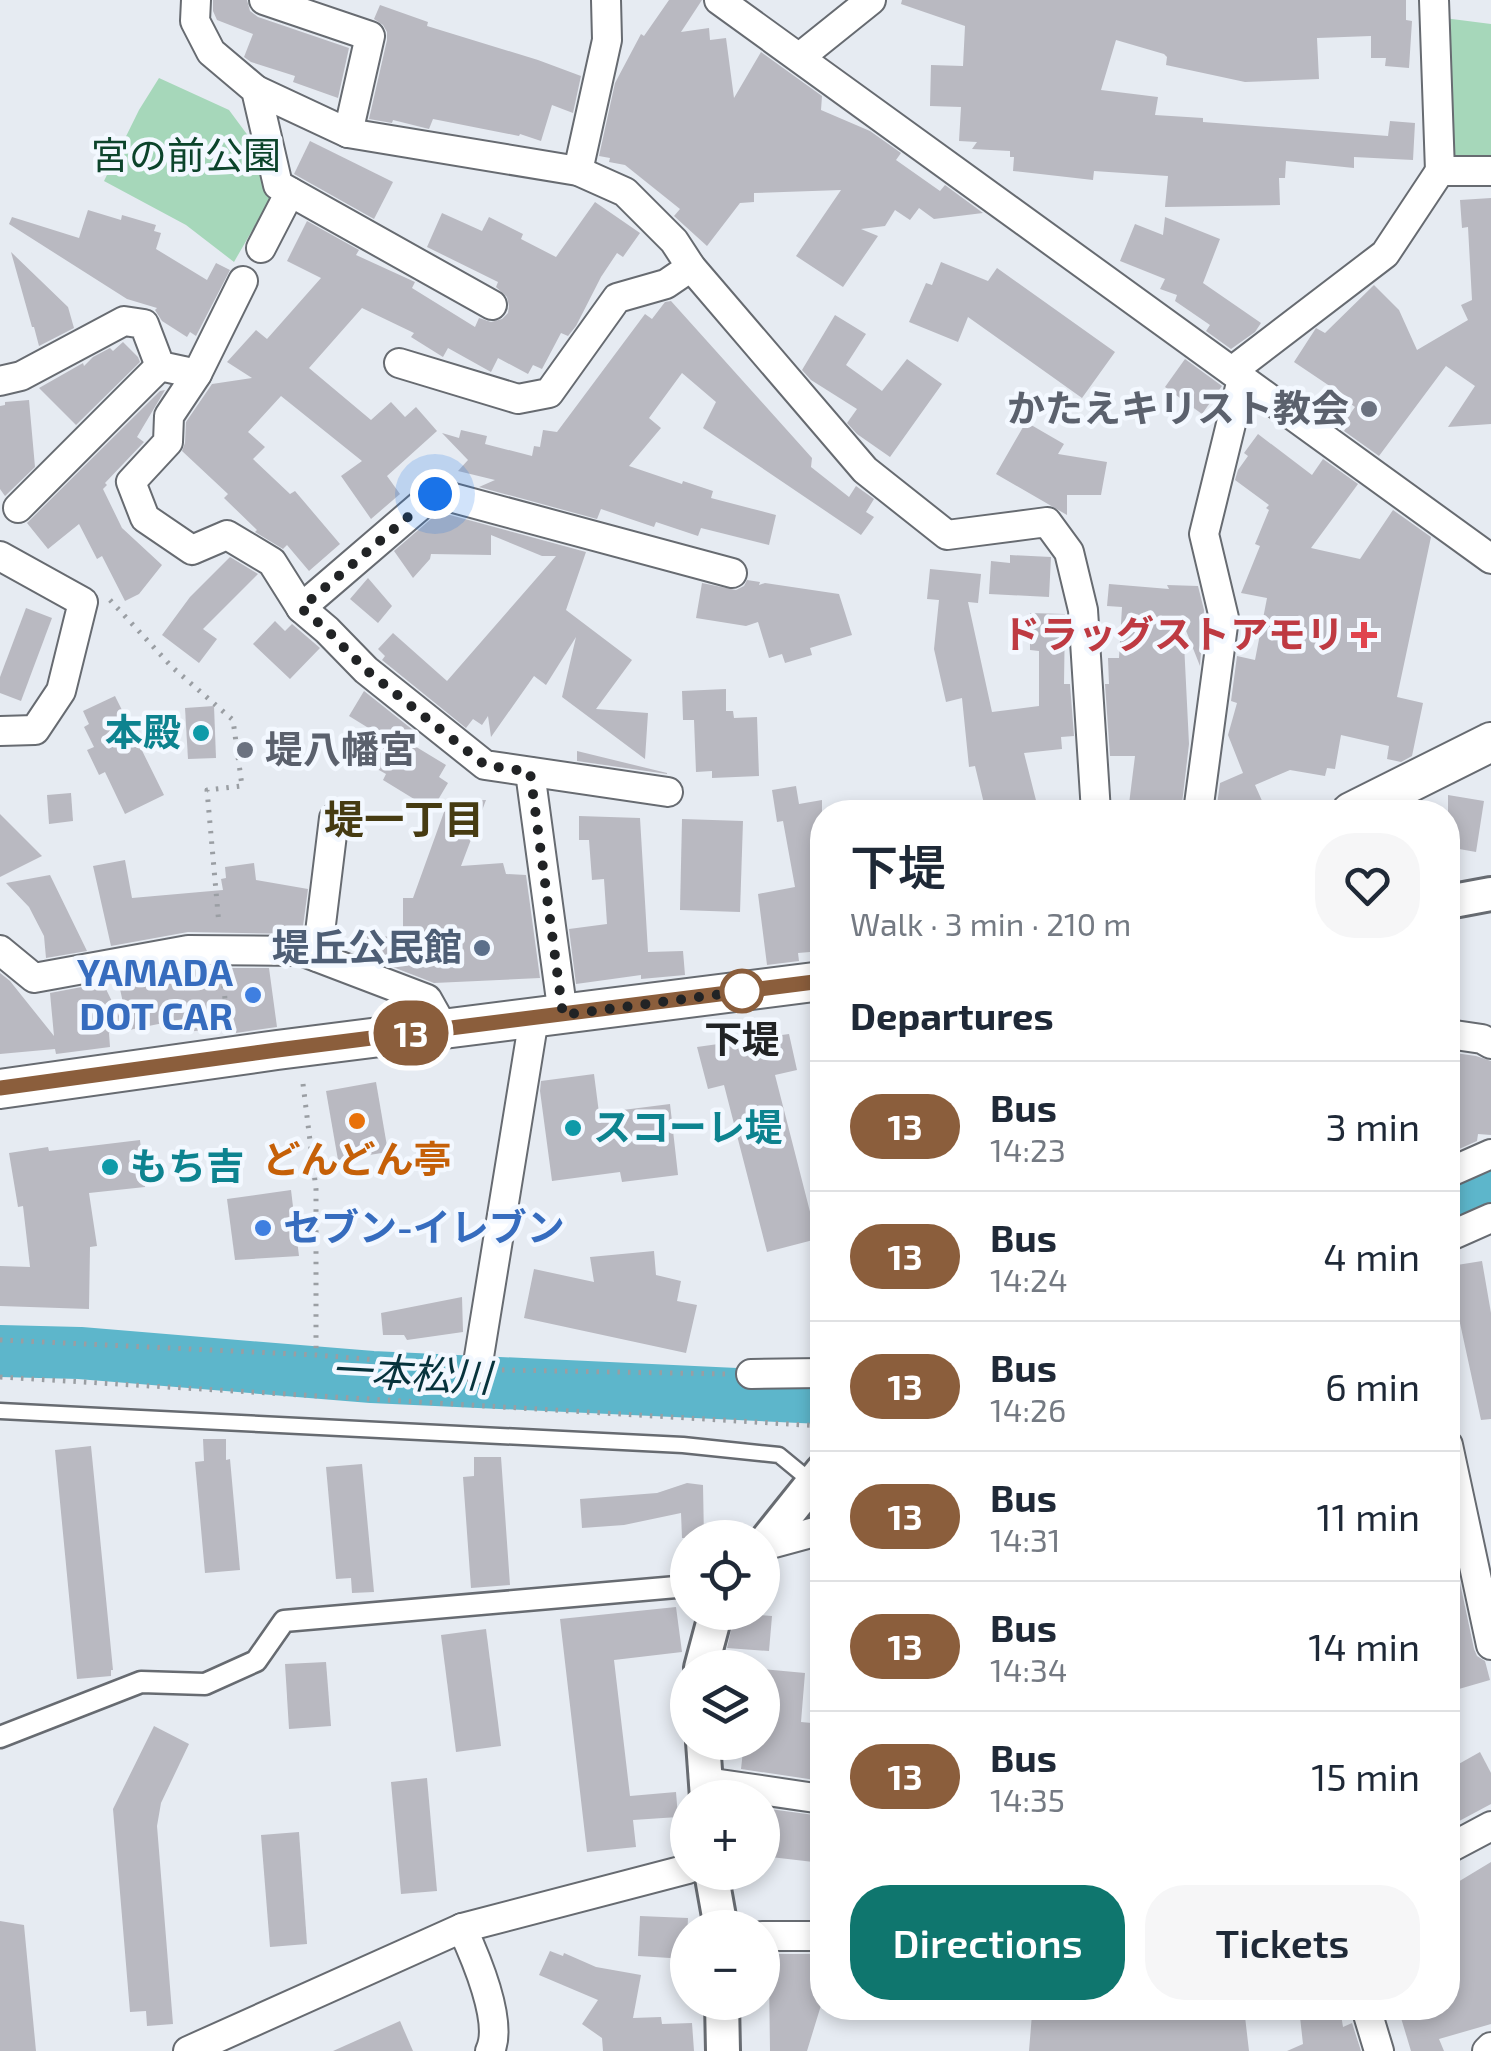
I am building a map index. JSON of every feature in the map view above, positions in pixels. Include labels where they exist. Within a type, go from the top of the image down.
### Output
[{"type":"main road","points":[[1375,800],[1491,742]]},
{"type":"main road","points":[[0,1088],[810,983]]},
{"type":"street","points":[[196,0],[195,20],[211,52],[256,90],[348,133],[578,171],[625,192],[674,241],[691,267],[865,470],[947,534],[1047,522],[1070,552],[1083,610],[1095,800]]},
{"type":"street","points":[[264,0],[370,36],[348,133]]},
{"type":"street","points":[[578,171],[608,40],[606,0]]},
{"type":"street","points":[[719,0],[1491,559]]},
{"type":"street","points":[[800,57],[872,0]]},
{"type":"street","points":[[1200,800],[1224,618],[1204,534],[1237,375],[1385,254],[1440,172],[1434,0]]},
{"type":"street","points":[[256,90],[278,184],[492,305]]},
{"type":"street","points":[[1440,172],[1491,171]]},
{"type":"street","points":[[261,248],[290,192]]},
{"type":"street","points":[[399,363],[518,399],[548,393],[617,298],[666,284],[691,267]]},
{"type":"street","points":[[243,281],[196,374],[169,416],[168,442],[130,482],[145,518],[192,550],[227,535],[272,562],[301,608],[366,670],[485,765],[668,792]]},
{"type":"street","points":[[0,381],[20,376],[124,321],[144,324],[160,366]]},
{"type":"street","points":[[160,366],[196,374]]},
{"type":"street","points":[[18,508],[160,366]]},
{"type":"street","points":[[301,608],[435,494],[732,573]]},
{"type":"street","points":[[0,556],[83,602],[61,691],[36,730],[0,731]]},
{"type":"street","points":[[477,1369],[548,1017],[530,772]]},
{"type":"street","points":[[317,957],[334,818]]},
{"type":"street","points":[[1460,900],[1491,894]]},
{"type":"street","points":[[0,950],[34,978],[188,950],[302,951],[427,1000],[444,1029]]},
{"type":"street","points":[[1460,1036],[1491,1044]]},
{"type":"street","points":[[1460,1168],[1491,1154]]},
{"type":"street","points":[[1460,1232],[1491,1218]]},
{"type":"street","points":[[751,1374],[810,1373]]},
{"type":"street","points":[[780,1525],[810,1487]]},
{"type":"street","points":[[1460,1501],[1491,1645]]},
{"type":"street","points":[[780,1541],[810,1533]]},
{"type":"street","points":[[0,1736],[142,1682],[205,1684],[256,1660],[284,1621],[670,1588]]},
{"type":"street","points":[[780,1796],[810,1798]]},
{"type":"street","points":[[1460,1843],[1491,1826]]},
{"type":"street","points":[[188,2051],[462,1928],[670,1875]]},
{"type":"street","points":[[462,1928],[489,2000],[494,2042],[490,2051]]},
{"type":"street","points":[[780,1936],[810,1936]]},
{"type":"street","points":[[722,2020],[722,2051]]},
{"type":"street","points":[[1370,2020],[1379,2051]]},
{"type":"lane","points":[[0,1411],[683,1445],[778,1455],[810,1473]]},
{"type":"path","points":[[104,594],[172,667],[233,720],[242,786],[207,790],[212,837]]},
{"type":"path","points":[[303,1084],[316,1188],[316,1355]]},
{"type":"path","points":[[0,1340],[316,1355],[477,1369],[751,1374]]},
{"type":"path","points":[[0,1377],[810,1425]]},
{"type":"green space","points":[[1444,18],[1491,24],[1491,162],[1446,160]]},
{"type":"green space","name":"宮の前公園","points":[[159,78],[229,110],[260,152],[273,194],[234,262],[186,225],[104,181]]},
{"type":"building","points":[[213,0],[247,0],[250,11],[258,17],[349,48],[338,98],[293,82],[295,76],[244,57],[253,34],[217,20]]},
{"type":"building","points":[[669,0],[702,0],[681,32],[709,28],[710,40],[726,38],[734,98],[761,52],[822,96],[821,110],[870,131],[901,153],[896,160],[940,191],[945,185],[983,213],[934,219],[919,208],[910,220],[895,210],[885,226],[861,229],[878,236],[843,287],[796,256],[841,190],[754,193],[754,202],[740,203],[707,246],[674,216],[680,209],[625,165],[599,156],[615,83],[641,34],[644,36]]},
{"type":"building","points":[[902,0],[1406,0],[1406,20],[1412,21],[1409,68],[1385,66],[1386,58],[1371,58],[1371,36],[1317,38],[1319,79],[1245,82],[1166,65],[1164,54],[1116,40],[1101,90],[1158,97],[1155,115],[1203,118],[1203,122],[1388,136],[1390,121],[1415,123],[1413,160],[1354,157],[1354,168],[1286,161],[1285,178],[1279,178],[1280,205],[1165,207],[1168,176],[1094,171],[1093,180],[1013,171],[1014,157],[1010,157],[1010,151],[972,149],[977,142],[959,141],[961,107],[930,106],[931,65],[963,66],[965,26],[901,4]]},
{"type":"building","points":[[380,5],[428,22],[427,26],[581,76],[573,113],[552,105],[541,141],[433,119],[429,129],[369,119],[387,40],[383,25],[374,19]]},
{"type":"building","points":[[310,141],[393,182],[374,219],[294,174]]},
{"type":"building","points":[[1491,198],[1491,424],[1448,427],[1475,386],[1446,366],[1379,456],[1344,431],[1347,426],[1343,424],[1355,407],[1346,397],[1294,362],[1316,328],[1325,333],[1374,285],[1399,310],[1417,350],[1468,320],[1461,305],[1472,300],[1468,227],[1462,228],[1460,200]]},
{"type":"building","points":[[595,202],[640,233],[623,257],[617,253],[576,326],[568,336],[561,333],[542,369],[533,365],[528,374],[498,358],[491,372],[448,348],[443,357],[411,337],[414,333],[362,308],[309,368],[371,420],[391,402],[405,417],[416,407],[437,431],[387,476],[400,494],[371,519],[341,476],[362,461],[281,396],[248,432],[265,447],[253,459],[290,494],[295,491],[340,544],[309,571],[287,545],[283,549],[255,532],[224,498],[228,494],[182,451],[186,422],[212,384],[252,378],[227,362],[256,330],[267,339],[321,278],[287,261],[307,221],[359,250],[356,255],[415,282],[412,288],[475,327],[479,318],[491,322],[502,319],[508,313],[507,297],[496,287],[498,282],[427,247],[442,213],[482,231],[489,217],[556,257]]},
{"type":"building","points":[[88,210],[156,225],[154,231],[161,233],[156,249],[207,280],[216,263],[230,270],[196,336],[190,332],[187,337],[162,321],[157,308],[127,299],[9,224],[12,217],[79,238]]},
{"type":"building","points":[[1165,217],[1220,239],[1203,283],[1261,323],[1231,349],[1206,331],[1210,325],[1175,301],[1177,295],[1160,289],[1165,279],[1120,261],[1135,224],[1163,235]]},
{"type":"building","points":[[11,252],[68,307],[74,328],[39,346]]},
{"type":"building","points":[[941,262],[988,281],[997,268],[1115,352],[1082,398],[968,317],[958,342],[909,322],[926,283],[932,285]]},
{"type":"building","points":[[671,301],[812,458],[811,467],[849,497],[856,486],[874,499],[866,512],[874,517],[861,535],[703,428],[716,402],[682,373],[649,418],[661,428],[629,466],[713,491],[711,498],[776,515],[769,545],[701,528],[698,536],[656,522],[654,527],[601,509],[597,519],[479,487],[495,480],[458,471],[468,460],[442,433],[459,438],[461,430],[487,436],[485,444],[532,456],[534,446],[540,447],[543,430],[557,432],[645,314],[652,319],[665,302]]},
{"type":"building","points":[[835,315],[866,334],[846,365],[882,391],[907,359],[942,384],[890,457],[847,423],[857,409],[802,370]]},
{"type":"building","points":[[123,342],[140,362],[76,425],[39,388],[110,348],[113,351]]},
{"type":"building","points":[[1185,359],[1222,386],[1202,414],[1165,387]]},
{"type":"building","points":[[165,390],[137,437],[144,442],[103,489],[122,528],[162,565],[139,594],[125,601],[102,556],[97,559],[79,524],[48,549],[27,523]]},
{"type":"building","points":[[29,400],[35,467],[5,496],[0,489],[0,406]]},
{"type":"building","points":[[1026,422],[1064,444],[1058,454],[1107,462],[1101,495],[1067,495],[1067,515],[996,474]]},
{"type":"building","points":[[1258,434],[1312,475],[1323,459],[1358,484],[1311,548],[1360,559],[1393,510],[1431,537],[1397,697],[1423,703],[1412,756],[1401,762],[1387,759],[1389,746],[1341,735],[1335,769],[1327,768],[1325,776],[1290,770],[1255,785],[1262,800],[1218,800],[1220,783],[1243,773],[1228,735],[1237,703],[1231,701],[1237,656],[1255,660],[1267,598],[1241,593],[1269,510],[1269,505],[1235,480],[1248,456],[1244,453]]},
{"type":"building","points":[[439,512],[586,552],[566,610],[632,660],[596,709],[648,713],[645,759],[562,697],[576,637],[546,685],[534,676],[491,737],[488,716],[482,725],[473,719],[466,728],[382,660],[385,656],[378,649],[393,633],[447,681],[556,556],[542,556],[491,535],[491,555],[431,554],[413,578],[394,551]]},
{"type":"building","points":[[1010,555],[1051,557],[1049,597],[989,594],[991,561],[1010,563]]},
{"type":"building","points":[[230,557],[258,574],[203,629],[217,639],[199,663],[162,635],[190,597]]},
{"type":"building","points":[[930,569],[981,574],[978,603],[968,602],[992,712],[1039,706],[1039,651],[1030,650],[1030,613],[1065,614],[1064,684],[1070,684],[1074,736],[1061,737],[1062,749],[1024,753],[1036,800],[983,800],[975,766],[969,767],[962,698],[946,702],[934,649],[939,600],[927,599]]},
{"type":"building","points":[[368,578],[392,606],[378,623],[350,599]]},
{"type":"building","points":[[747,580],[760,582],[759,585],[839,594],[852,635],[810,648],[812,655],[785,663],[782,654],[769,658],[758,622],[746,626],[696,618],[702,583],[736,590]]},
{"type":"building","points":[[1109,584],[1169,589],[1167,585],[1198,586],[1204,610],[1200,666],[1183,623],[1189,744],[1182,800],[1130,800],[1135,756],[1110,756],[1105,684],[1109,684],[1108,658],[1119,658],[1122,607],[1107,606]]},
{"type":"building","points":[[26,608],[52,618],[21,701],[0,693],[0,677]]},
{"type":"building","points":[[275,621],[285,631],[292,624],[320,648],[290,679],[253,644]]},
{"type":"building","points":[[726,689],[726,711],[733,711],[734,718],[757,717],[759,776],[712,778],[712,771],[696,772],[694,720],[683,720],[682,691]]},
{"type":"building","points":[[364,691],[418,734],[413,745],[446,765],[439,777],[448,783],[432,810],[383,780],[386,774],[372,766],[388,740],[349,716]]},
{"type":"building","points":[[115,696],[164,795],[125,814],[105,772],[99,775],[87,750],[94,747],[84,727],[89,724],[83,711]]},
{"type":"building","name":"本殿","points":[[214,706],[216,758],[188,759],[185,708]]},
{"type":"building","points":[[577,751],[667,773],[667,774],[577,761]]},
{"type":"building","points":[[796,786],[799,804],[810,802],[810,952],[798,953],[799,961],[767,965],[758,894],[795,887],[783,821],[777,822],[772,790]]},
{"type":"building","points":[[71,793],[73,821],[49,824],[47,795]]},
{"type":"building","points":[[1448,795],[1484,801],[1476,852],[1460,849],[1460,800],[1448,800]]},
{"type":"building","points":[[486,800],[461,866],[503,863],[506,874],[526,875],[540,978],[434,983],[367,957],[367,936],[403,937],[403,898],[413,898],[448,801]]},
{"type":"building","points":[[0,814],[42,856],[0,877]]},
{"type":"building","points":[[579,816],[640,818],[648,952],[683,951],[685,975],[641,979],[641,975],[576,984],[569,929],[607,924],[604,879],[592,880],[589,840],[579,840]]},
{"type":"building","points":[[682,819],[743,821],[740,912],[680,910]]},
{"type":"building","points":[[125,860],[132,898],[223,890],[225,867],[254,863],[256,880],[308,889],[302,934],[188,932],[111,946],[93,866]]},
{"type":"building","points":[[50,875],[87,951],[46,958],[44,936],[29,907],[6,883]]},
{"type":"building","points":[[190,968],[269,968],[277,1027],[236,1033],[235,1027],[185,1032],[183,1019],[129,1030],[118,980]]},
{"type":"building","points":[[0,973],[54,1036],[50,993],[103,983],[126,1030],[109,1033],[110,1047],[56,1054],[55,1049],[0,1054]]},
{"type":"building","points":[[789,1034],[797,1070],[775,1075],[810,1212],[810,1241],[767,1252],[724,1085],[708,1089],[697,1047]]},
{"type":"building","points":[[1460,1054],[1491,1061],[1491,1135],[1478,1134],[1477,1141],[1460,1149]]},
{"type":"building","points":[[594,1074],[599,1113],[670,1104],[678,1175],[622,1182],[620,1172],[552,1181],[541,1081]]},
{"type":"building","name":"どんどん亭","points":[[376,1082],[388,1152],[338,1160],[326,1091]]},
{"type":"building","points":[[140,1140],[145,1187],[89,1193],[97,1246],[90,1247],[89,1309],[0,1306],[0,1266],[30,1267],[23,1206],[18,1207],[9,1153]]},
{"type":"building","name":"セブン-イレブン","points":[[291,1190],[299,1256],[235,1260],[227,1199]]},
{"type":"building","points":[[654,1251],[656,1275],[681,1281],[677,1301],[697,1305],[686,1353],[524,1318],[534,1269],[594,1282],[590,1257]]},
{"type":"building","points":[[1482,1261],[1491,1313],[1491,1419],[1481,1420],[1460,1323],[1460,1265]]},
{"type":"building","points":[[462,1297],[463,1332],[407,1340],[404,1335],[383,1335],[381,1313]]},
{"type":"building","points":[[203,1439],[226,1439],[240,1570],[205,1573],[195,1462],[204,1461]]},
{"type":"building","points":[[91,1446],[113,1670],[111,1676],[77,1679],[55,1450]]},
{"type":"building","points":[[474,1457],[501,1457],[510,1585],[471,1588],[463,1477],[474,1476]]},
{"type":"building","points":[[362,1464],[374,1592],[352,1593],[351,1578],[336,1579],[326,1467]]},
{"type":"building","points":[[687,1483],[703,1485],[704,1520],[681,1520],[681,1513],[624,1525],[582,1528],[580,1499],[657,1493]]},
{"type":"building","points":[[1460,1583],[1474,1649],[1485,1661],[1490,1680],[1460,1689]]},
{"type":"building","points":[[670,1608],[670,1630],[679,1630],[682,1650],[614,1660],[630,1796],[670,1793],[670,1818],[633,1820],[636,1847],[587,1852],[560,1619]]},
{"type":"building","points":[[486,1629],[501,1746],[456,1752],[441,1635]]},
{"type":"building","points":[[731,1630],[771,1630],[769,1650],[727,1648]]},
{"type":"building","points":[[326,1662],[331,1726],[289,1729],[285,1664]]},
{"type":"building","points":[[780,1671],[805,1673],[801,1722],[810,1723],[810,1779],[741,1769],[742,1760],[780,1760]]},
{"type":"building","points":[[154,1726],[189,1744],[161,1803],[157,1826],[173,2024],[147,2026],[146,2011],[130,2012],[113,1809]]},
{"type":"building","points":[[1480,1752],[1491,1773],[1491,1804],[1460,1821],[1460,1763]]},
{"type":"building","points":[[427,1778],[437,1891],[401,1894],[391,1782]]},
{"type":"building","points":[[780,1810],[810,1814],[810,1862],[780,1858]]},
{"type":"building","points":[[299,1832],[307,1944],[270,1947],[261,1835]]},
{"type":"building","points":[[1491,1862],[1491,2024],[1439,2039],[1444,2051],[1411,2051],[1402,2020],[1460,2020],[1460,1881]]},
{"type":"building","points":[[640,1916],[670,1917],[670,1958],[638,1956]]},
{"type":"building","points":[[0,1921],[24,1925],[36,2051],[0,2051]]},
{"type":"building","points":[[550,1951],[596,1967],[641,1975],[633,2018],[661,2017],[662,2024],[692,2023],[694,2051],[603,2051],[602,2038],[582,2024],[598,2000],[539,1975]]},
{"type":"building","points":[[780,1954],[810,1954],[810,2020],[816,2020],[807,2051],[770,2051],[770,2020],[780,2020]]},
{"type":"building","points":[[1032,2020],[1245,2020],[1249,2051],[1029,2051]]},
{"type":"building","points":[[1300,2020],[1342,2020],[1343,2027],[1352,2023],[1361,2051],[1287,2051],[1303,2044]]},
{"type":"building","points":[[400,2021],[413,2051],[333,2051]]},
{"type":"waterway","name":"一本松川","points":[[1460,1189],[1491,1175]]},
{"type":"waterway","name":"一本松川","points":[[0,1351],[80,1353],[372,1377],[810,1397]]},
{"type":"bus line","name":"13","points":[[0,1088],[810,983]]},
{"type":"place","name":"かたえキリスト教会","points":[[1369,409]]},
{"type":"place","name":"ドラッグストアモリ","points":[[1364,635]]},
{"type":"place","name":"本殿","points":[[201,733]]},
{"type":"place","name":"堤八幡宮","points":[[245,750]]},
{"type":"place","name":"堤丘公民館","points":[[482,948]]},
{"type":"place","name":"下堤","points":[[742,991]]},
{"type":"place","name":"YAMADA DOT CAR","points":[[253,995]]},
{"type":"place","name":"どんどん亭","points":[[357,1121]]},
{"type":"place","name":"スコーレ堤","points":[[573,1128]]},
{"type":"place","name":"もち吉","points":[[110,1167]]},
{"type":"place","name":"セブン-イレブン","points":[[263,1228]]},
{"type":"district","name":"堤一丁目","points":[[404,820]]},
{"type":"route","points":[[435,494],[301,608],[366,670],[485,765],[530,772],[563,1015],[742,991]]}]
